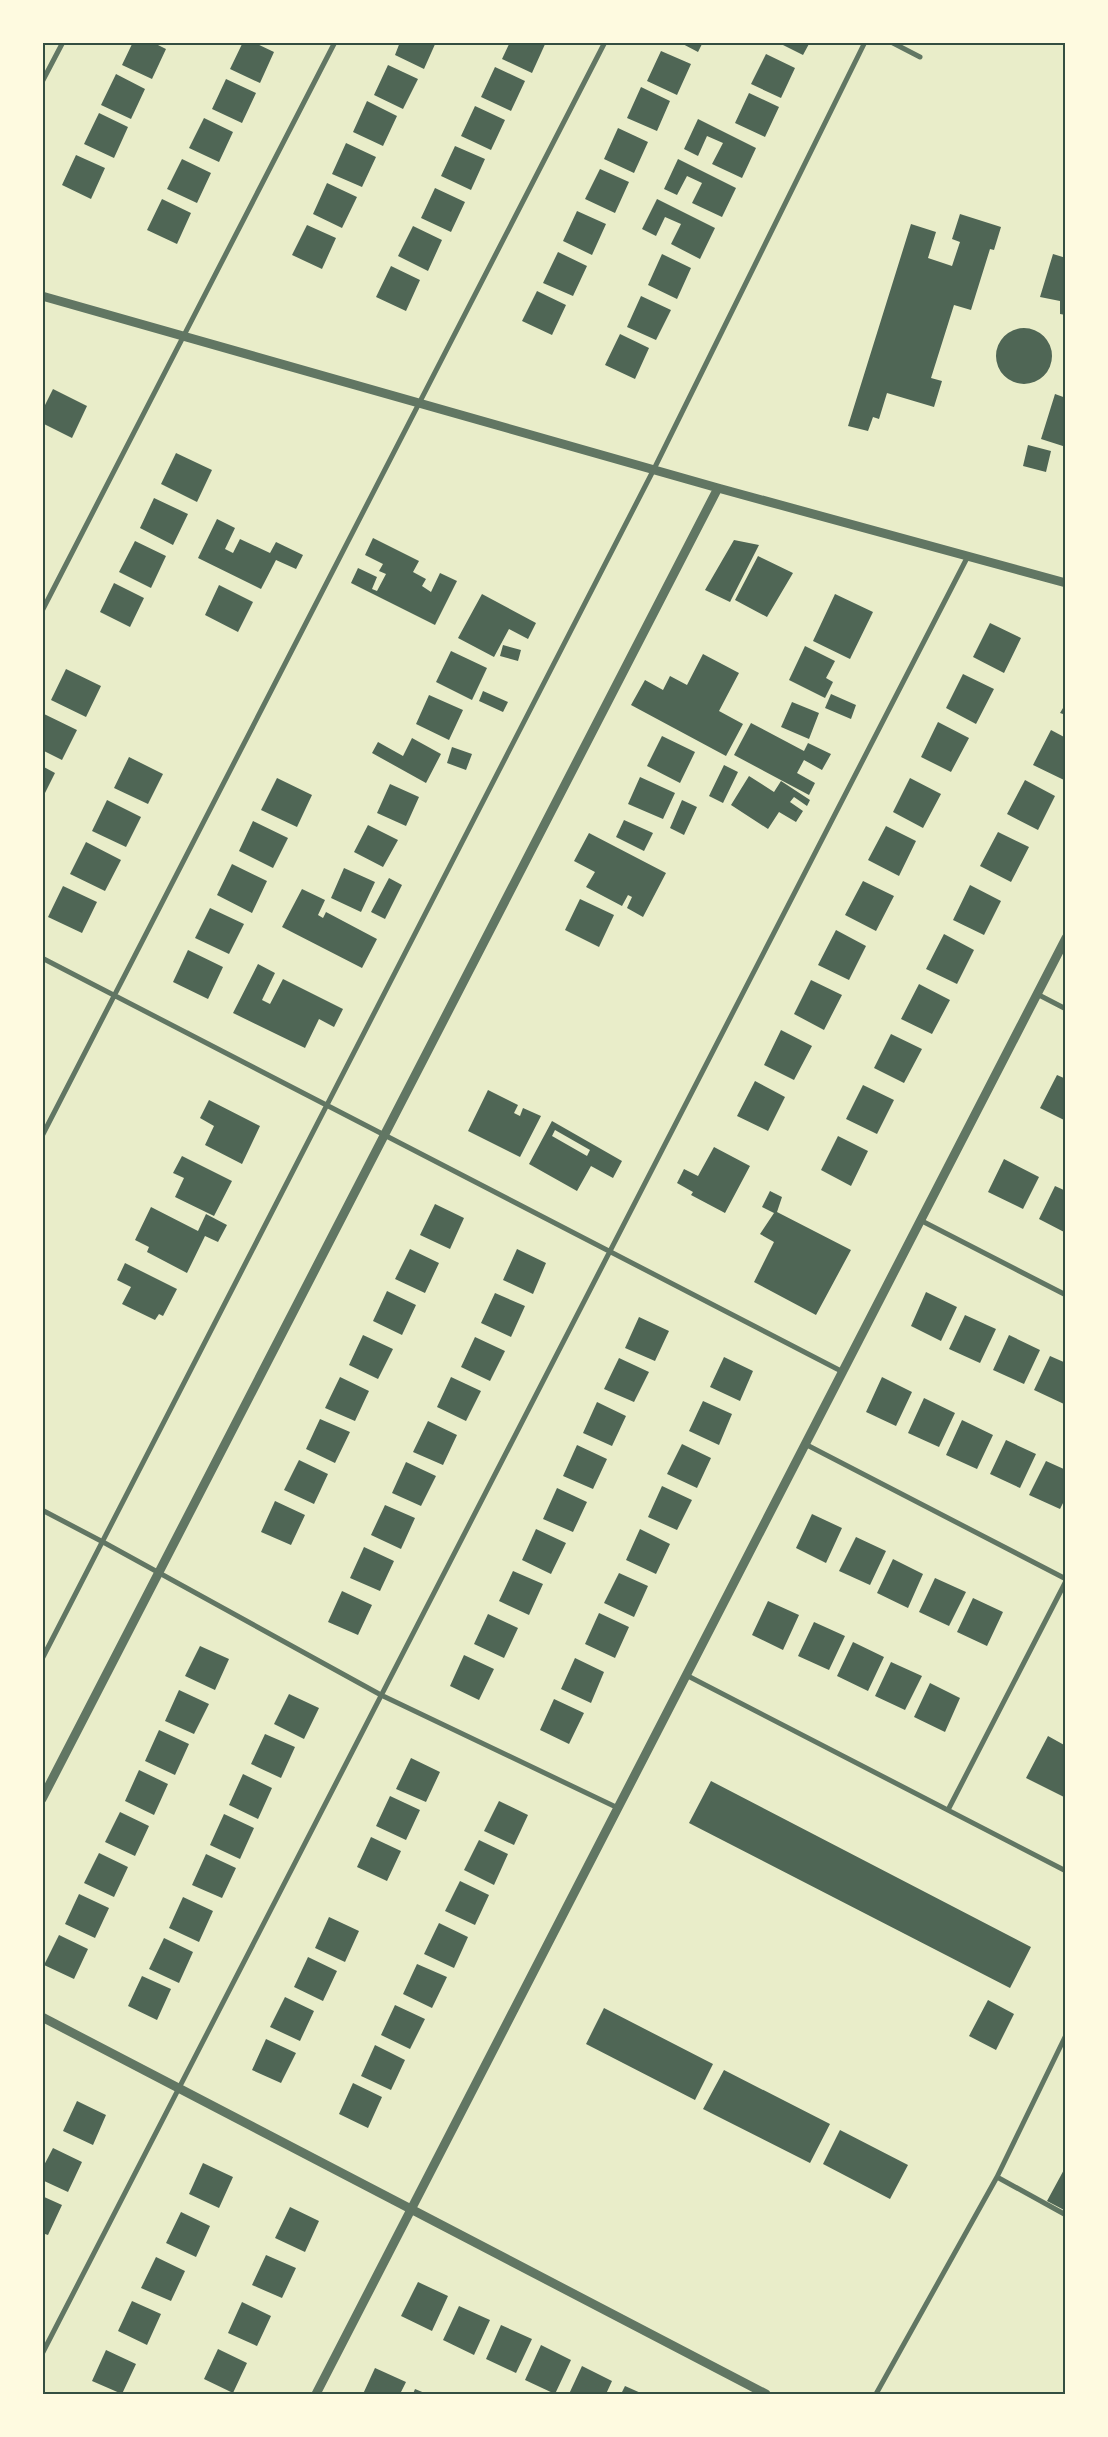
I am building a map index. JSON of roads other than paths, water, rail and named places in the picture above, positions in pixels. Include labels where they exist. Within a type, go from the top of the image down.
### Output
[{"type":"street","points":[[42,82],[63,42]]},
{"type":"street","points":[[42,610],[335,42]]},
{"type":"street","points":[[42,1136],[605,42]]},
{"type":"street","points":[[42,1659],[654,469],[865,42]]},
{"type":"street","points":[[891,42],[920,57]]},
{"type":"street","points":[[42,296],[418,404],[1066,583]]},
{"type":"street","points":[[42,1799],[160,1574],[718,488]]},
{"type":"street","points":[[42,2354],[968,555]]},
{"type":"street","points":[[316,2394],[1066,938]]},
{"type":"street","points":[[42,958],[386,1134],[843,1372]]},
{"type":"street","points":[[1037,994],[1066,1009]]},
{"type":"street","points":[[920,1220],[1066,1295]]},
{"type":"street","points":[[805,1444],[1066,1580],[948,1810]]},
{"type":"street","points":[[42,1510],[381,1695],[618,1808]]},
{"type":"street","points":[[686,1675],[1066,1872]]},
{"type":"street","points":[[42,2017],[766,2394]]},
{"type":"street","points":[[876,2394],[998,2177],[1066,2036]]},
{"type":"street","points":[[998,2177],[1066,2215]]}]
